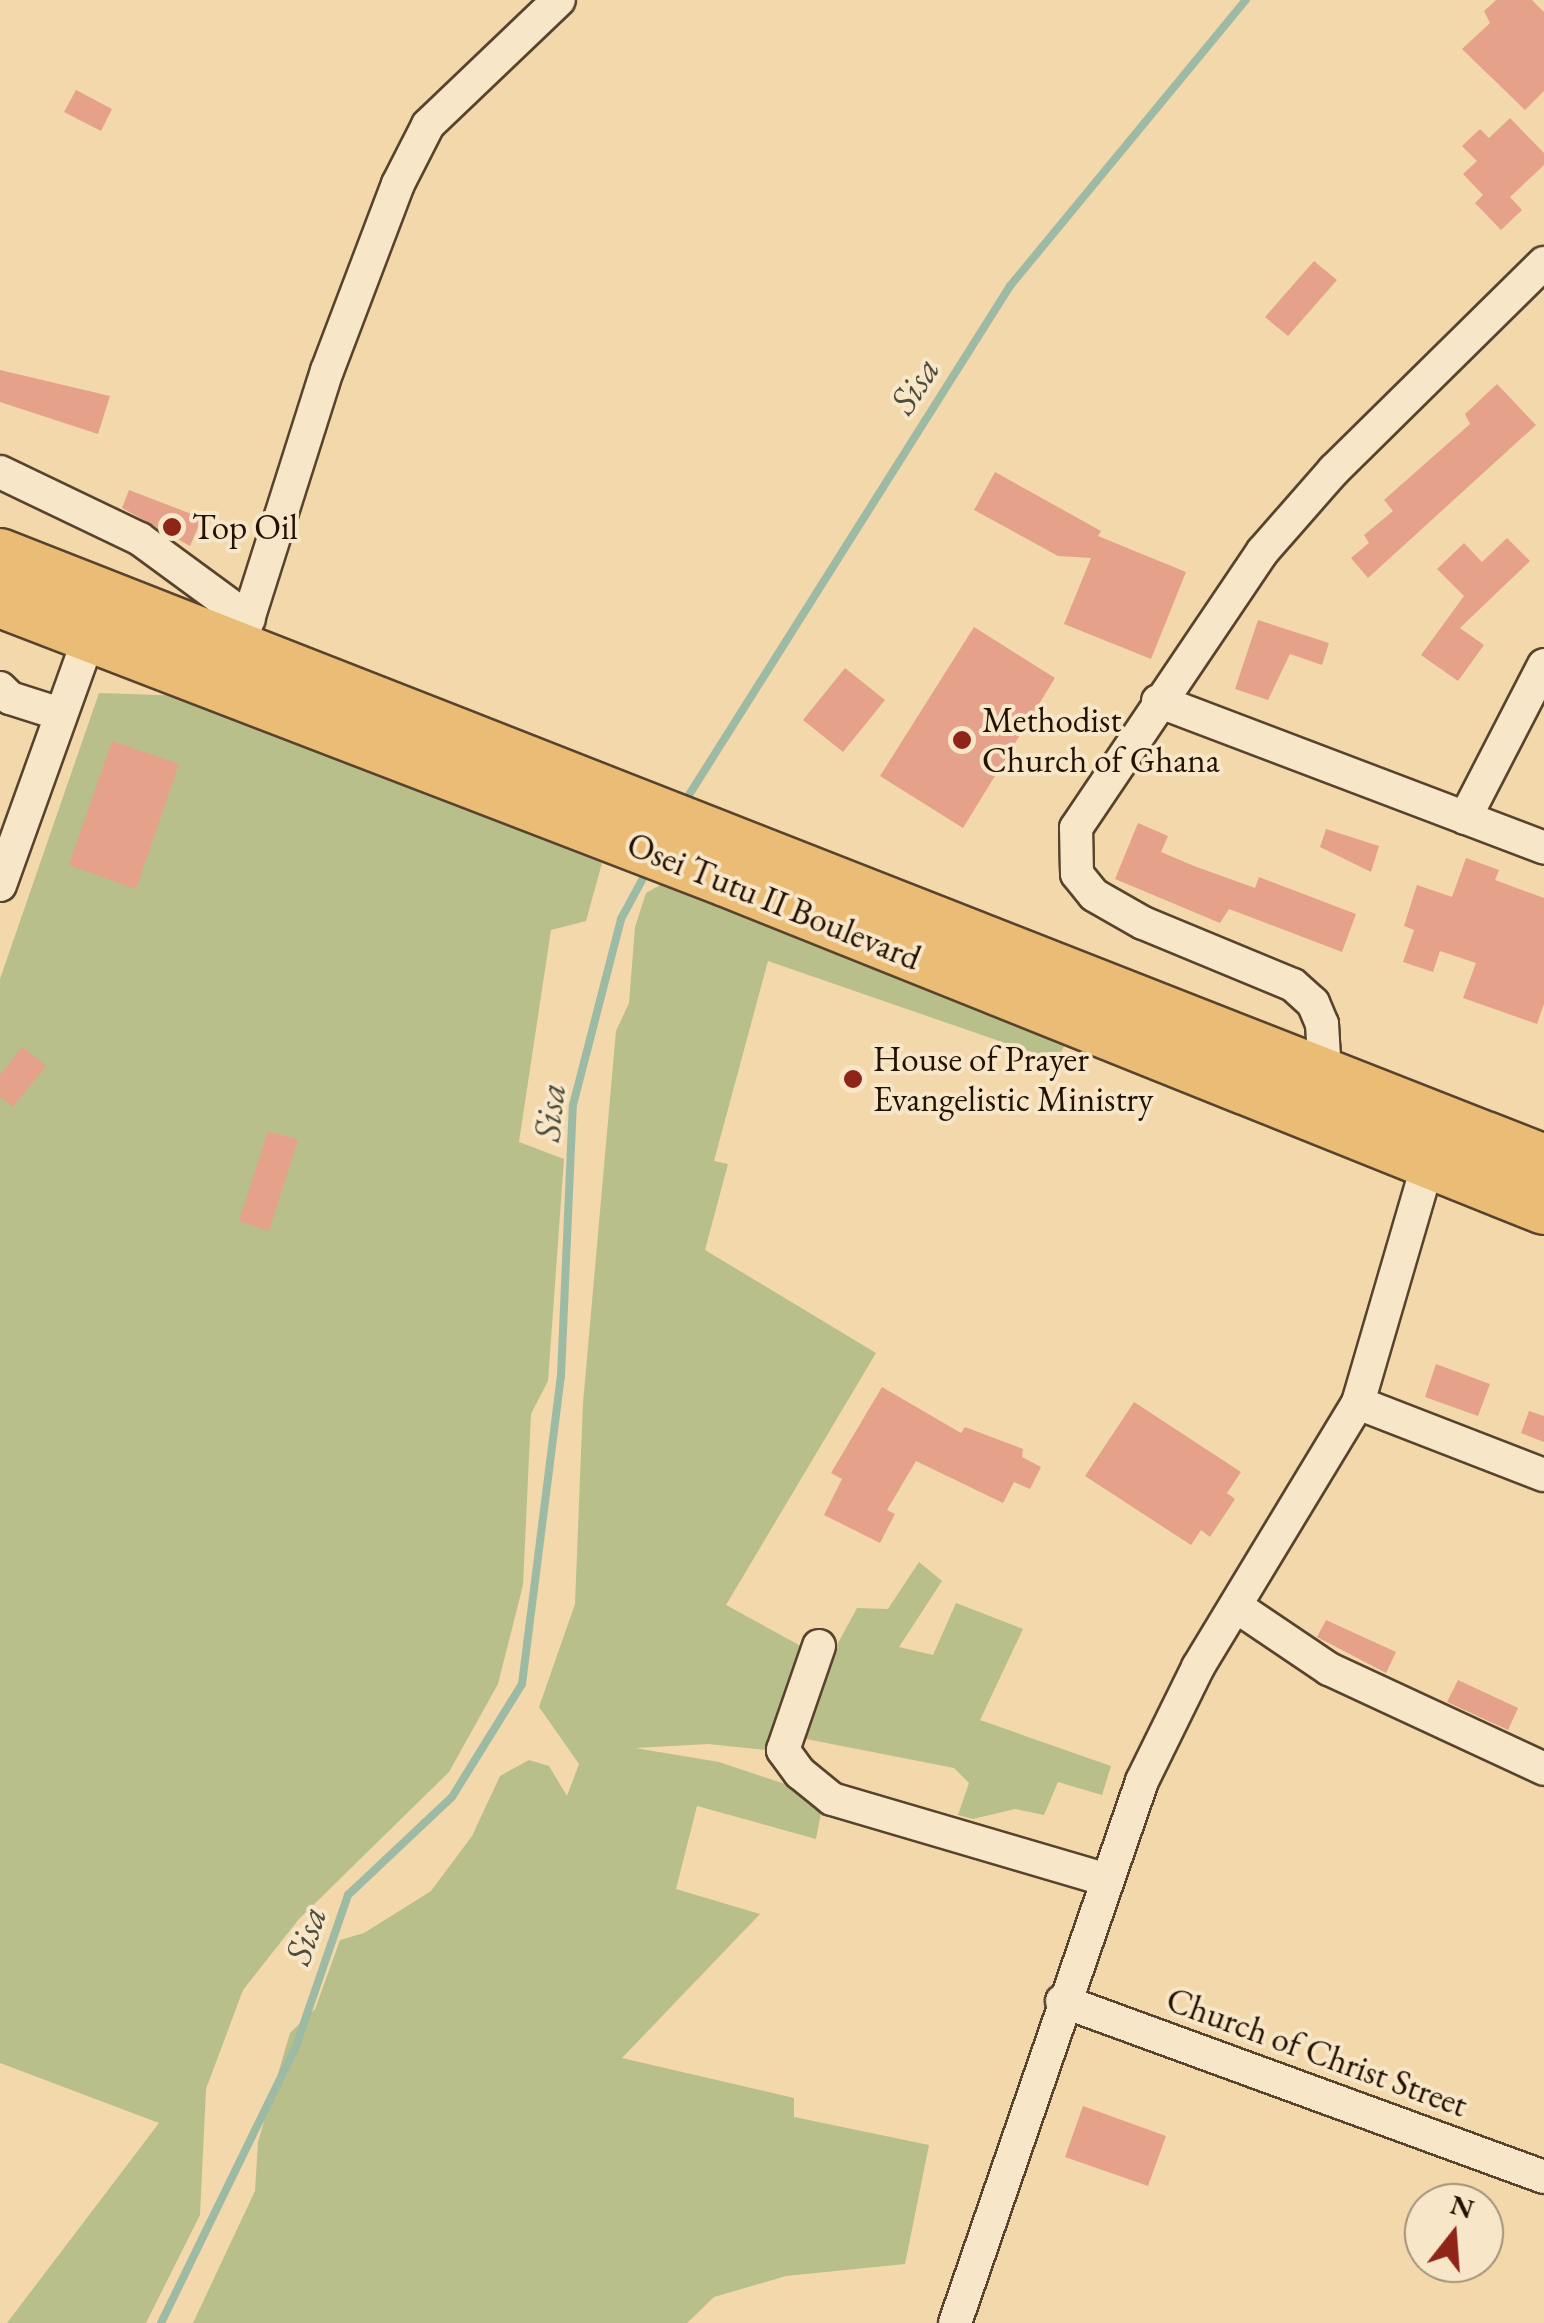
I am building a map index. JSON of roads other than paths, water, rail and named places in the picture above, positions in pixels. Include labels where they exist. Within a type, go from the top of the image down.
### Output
[{"type":"highway","name":"Osei Tutu II Boulevard","points":[[0,554],[96,616],[584,804],[1435,1142],[1544,1160]]},
{"type":"highway","name":"Osei Tutu II Boulevard","points":[[0,602],[244,635],[584,804]]},
{"type":"highway","name":"Osei Tutu II Boulevard","points":[[736,864],[1326,1074],[1544,1209]]},
{"type":"street","points":[[0,472],[140,539],[244,635],[327,371],[406,169],[428,125],[559,0]]},
{"type":"street","points":[[1326,1074],[1322,1024],[1313,1003],[1293,986],[1143,923],[1094,895],[1077,874],[1076,828],[1086,807],[1263,552],[1334,470],[1544,263]]},
{"type":"street","points":[[0,885],[96,616]]},
{"type":"street","points":[[1464,818],[1544,666]]},
{"type":"street","points":[[0,688],[10,698],[60,714]]},
{"type":"street","points":[[1158,701],[1544,848]]},
{"type":"street","points":[[955,2323],[1104,1880],[1164,1732],[1358,1403],[1435,1142]]},
{"type":"street","points":[[1358,1403],[1544,1475]]},
{"type":"street","points":[[1236,1607],[1329,1669],[1544,1770]]},
{"type":"street","points":[[819,1646],[783,1750],[800,1773],[832,1798],[1104,1880]]},
{"type":"street","name":"Church of Christ Street","points":[[1062,2002],[1544,2177]]},
{"type":"waterway","name":"Sisa","points":[[682,806],[1010,286],[1246,0]]},
{"type":"waterway","name":"Sisa","points":[[161,2323],[296,2046],[348,1895],[452,1797],[522,1684],[561,1376],[573,1105],[621,919],[647,871]]},
{"type":"place","name":"Top Oil","points":[[172,527]]},
{"type":"place","name":"Methodist Church of Ghana","points":[[962,740]]},
{"type":"place","name":"House of Prayer Evangelistic Ministry","points":[[853,1079]]}]
